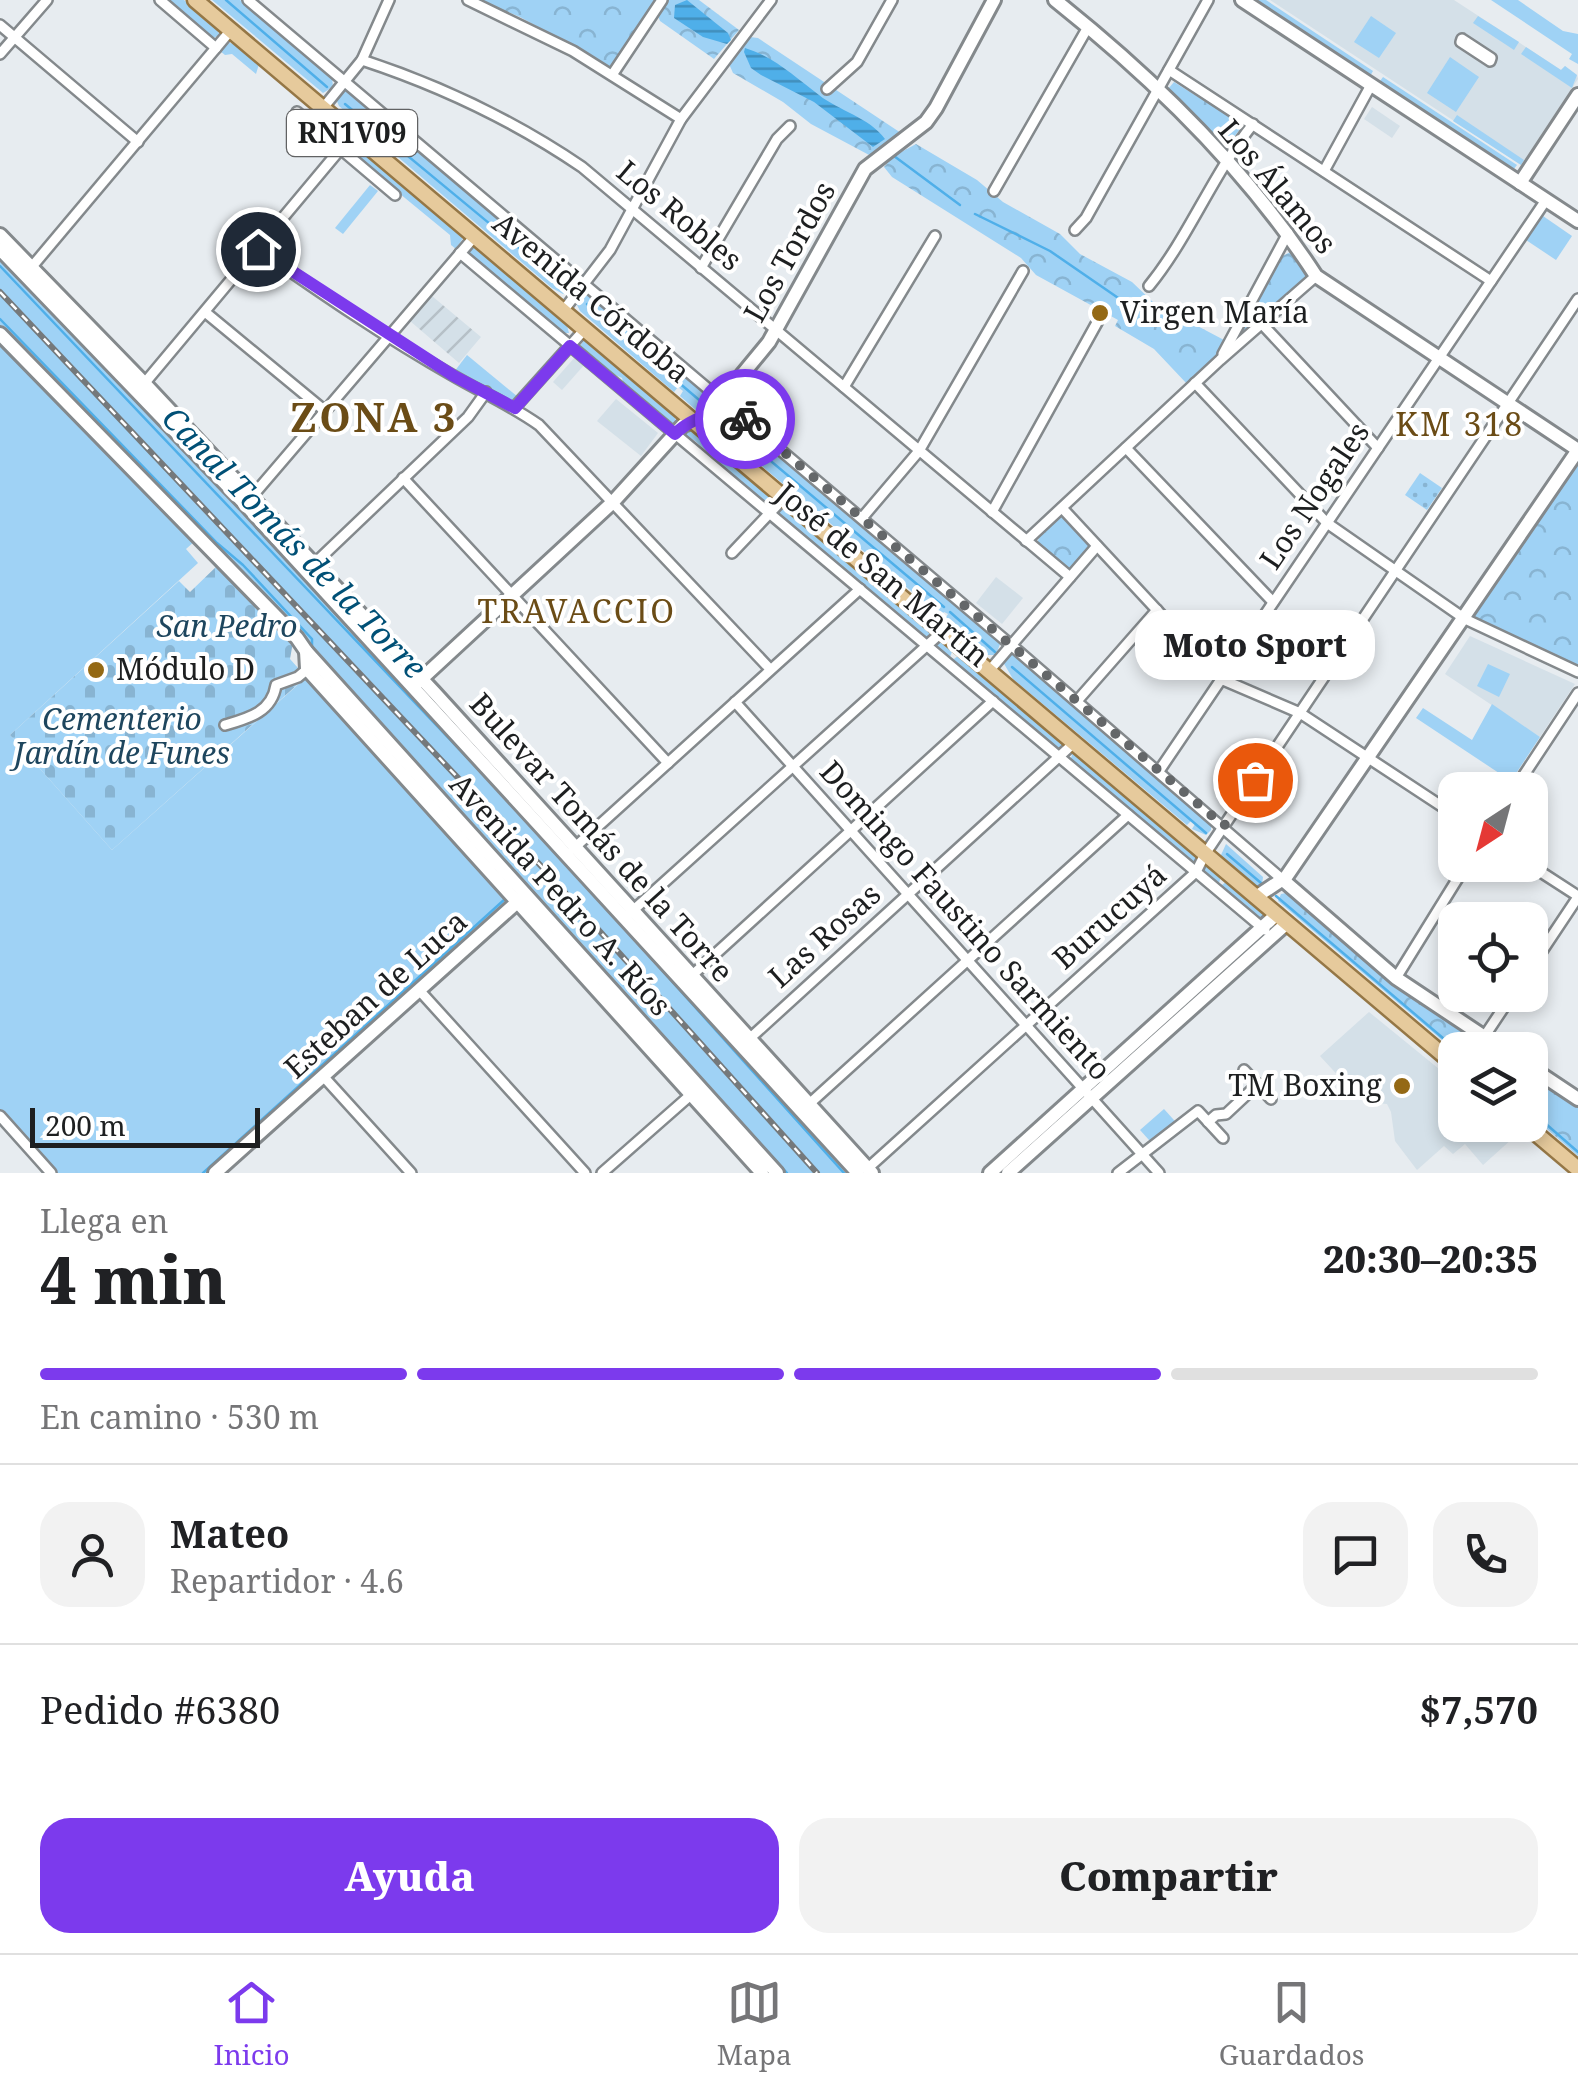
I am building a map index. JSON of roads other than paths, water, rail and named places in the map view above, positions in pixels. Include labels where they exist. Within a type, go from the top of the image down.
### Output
[{"type":"main road","name":"Avenida Córdoba","points":[[194,0],[1438,1051]]},
{"type":"main road","points":[[1546,1142],[1578,1169]]},
{"type":"street","points":[[0,54],[46,0]]},
{"type":"street","points":[[160,0],[216,48]]},
{"type":"street","points":[[248,0],[1224,826],[1279,882],[1396,978],[1477,1032]]},
{"type":"street","points":[[323,108],[362,60],[390,0]]},
{"type":"street","points":[[468,0],[536,30],[681,119]]},
{"type":"street","points":[[612,74],[662,0]]},
{"type":"street","points":[[563,311],[610,250],[681,119],[771,0]]},
{"type":"street","points":[[826,89],[857,62],[892,0]]},
{"type":"street","name":"Los Tordos","points":[[418,682],[613,502],[683,425],[708,416],[722,400],[776,330],[866,169],[926,122],[936,108],[994,0]]},
{"type":"street","name":"Los Álamos","points":[[1056,0],[1226,159],[1288,233],[1316,276],[1578,450]]},
{"type":"street","points":[[1075,230],[1086,218],[1208,0]]},
{"type":"street","points":[[1242,0],[1578,221]]},
{"type":"street","points":[[0,25],[138,142]]},
{"type":"street","points":[[994,191],[1088,26]]},
{"type":"street","points":[[28,271],[230,30]]},
{"type":"street","points":[[1461,40],[1491,60]]},
{"type":"street","name":"Los Robles","points":[[362,60],[431,84],[512,122],[582,166],[1070,577]]},
{"type":"street","points":[[1170,70],[1491,281]]},
{"type":"street","points":[[1324,171],[1371,85]]},
{"type":"street","points":[[1520,183],[1578,95]]},
{"type":"street","points":[[297,112],[395,195]]},
{"type":"street","points":[[1148,286],[1164,268],[1226,159],[1253,124]]},
{"type":"street","points":[[701,268],[777,139],[790,126]]},
{"type":"street","points":[[141,387],[353,134]]},
{"type":"street","name":"Los Nogales","points":[[1159,771],[1546,200]]},
{"type":"street","points":[[1220,360],[1288,233]]},
{"type":"street","name":"Bulevar Tomás de la Torre","points":[[0,235],[28,271],[418,682],[865,1172]]},
{"type":"street","points":[[248,500],[475,236]]},
{"type":"street","points":[[844,388],[935,236]]},
{"type":"street","name":"Bulevar Tomás de la Torre","points":[[0,249],[28,271]]},
{"type":"street","points":[[258,249],[454,376],[515,408],[538,425],[770,669]]},
{"type":"street","name":"José de San Martín","points":[[460,253],[1267,932]]},
{"type":"street","points":[[862,518],[919,451],[1023,270]]},
{"type":"street","points":[[1026,541],[1316,276]]},
{"type":"street","name":"Burucuyá","points":[[865,1172],[1196,872],[1578,299]]},
{"type":"street","points":[[206,312],[325,411]]},
{"type":"street","points":[[992,512],[1099,319]]},
{"type":"street","points":[[1261,324],[1378,448]]},
{"type":"street","points":[[515,408],[585,329]]},
{"type":"street","name":"Avenida Pedro A. Ríos","points":[[0,334],[298,638],[309,661],[333,689],[695,1091],[762,1173]]},
{"type":"street","points":[[1195,384],[1327,523],[1465,618],[1578,672]]},
{"type":"street","points":[[310,567],[468,417],[486,392]]},
{"type":"street","points":[[1126,448],[1273,602]]},
{"type":"street","points":[[990,1173],[1087,1094],[1267,932],[1279,882],[1369,758],[1578,450]]},
{"type":"street","points":[[403,478],[668,764]]},
{"type":"street","points":[[732,553],[784,498]]},
{"type":"street","points":[[1062,508],[1221,679],[1300,713],[1438,804]]},
{"type":"street","points":[[989,670],[1097,546]]},
{"type":"street","points":[[572,850],[860,589]]},
{"type":"street","points":[[1077,701],[1158,610]]},
{"type":"street","points":[[630,913],[943,632]]},
{"type":"street","points":[[226,725],[261,712],[274,697],[276,685],[298,677],[309,661]]},
{"type":"street","points":[[1526,772],[1578,693]]},
{"type":"street","points":[[688,978],[993,701]]},
{"type":"street","name":"Domingo Faustino Sarmiento","points":[[735,702],[1159,1173]]},
{"type":"street","name":"Las Rosas","points":[[746,1042],[1074,743]]},
{"type":"street","points":[[805,1107],[1128,815]]},
{"type":"street","points":[[1548,876],[1578,896],[1548,941]]},
{"type":"street","points":[[1396,978],[1455,882]]},
{"type":"street","name":"Esteban de Luca","points":[[215,1173],[231,1168],[324,1076],[522,898]]},
{"type":"street","points":[[419,990],[585,1173]]},
{"type":"street","points":[[1244,1070],[1271,1099]]},
{"type":"street","points":[[324,1076],[411,1173]]},
{"type":"street","points":[[1548,1079],[1578,1099]]},
{"type":"street","points":[[1208,1122],[1216,1114],[1226,1114],[1258,1084]]},
{"type":"street","points":[[602,1173],[695,1091]]},
{"type":"street","name":"Avenida Pedro A. Ríos","points":[[695,1091],[777,1173]]},
{"type":"street","points":[[1008,1173],[1087,1094]]},
{"type":"street","points":[[1118,1173],[1198,1112],[1223,1138]]},
{"type":"street","points":[[0,1116],[51,1173]]},
{"type":"waterway","points":[[226,0],[327,87]]},
{"type":"waterway","points":[[345,104],[565,286]]},
{"type":"waterway","points":[[894,156],[960,205]]},
{"type":"waterway","points":[[975,214],[1050,251],[1127,304]]},
{"type":"waterway","name":"Canal Tomás de la Torre","points":[[0,266],[517,810]]},
{"type":"waterway","points":[[587,304],[705,405]]},
{"type":"waterway","points":[[0,319],[217,543],[243,565],[312,639],[312,650]]},
{"type":"waterway","points":[[727,424],[944,607]]},
{"type":"waterway","points":[[950,612],[995,652]]},
{"type":"waterway","points":[[1012,667],[1206,833]]},
{"type":"waterway","points":[[1227,854],[1261,883]]},
{"type":"waterway","name":"Canal Tomás de la Torre","points":[[591,891],[844,1173]]},
{"type":"waterway","points":[[1276,896],[1438,1034]]},
{"type":"waterway","points":[[203,1173],[505,899]]},
{"type":"waterway","points":[[546,908],[787,1173]]},
{"type":"waterway","points":[[1548,1126],[1578,1152]]},
{"type":"railway","points":[[0,292],[542,867],[817,1173]]},
{"type":"place","name":"Virgen María","points":[[1100,313]]},
{"type":"place","name":"Módulo D","points":[[96,670]]},
{"type":"place","name":"Moto Sport","points":[[1255,780]]},
{"type":"place","name":"TM Boxing","points":[[1402,1086]]},
{"type":"district","name":"ZONA 3","points":[[374,418]]},
{"type":"district","name":"KM 318","points":[[1460,425]]},
{"type":"district","name":"TRAVACCIO","points":[[577,612]]},
{"type":"park label","name":"San Pedro","points":[[227,627]]},
{"type":"park label","name":"Cementerio Jardín de Funes","points":[[122,737]]}]
